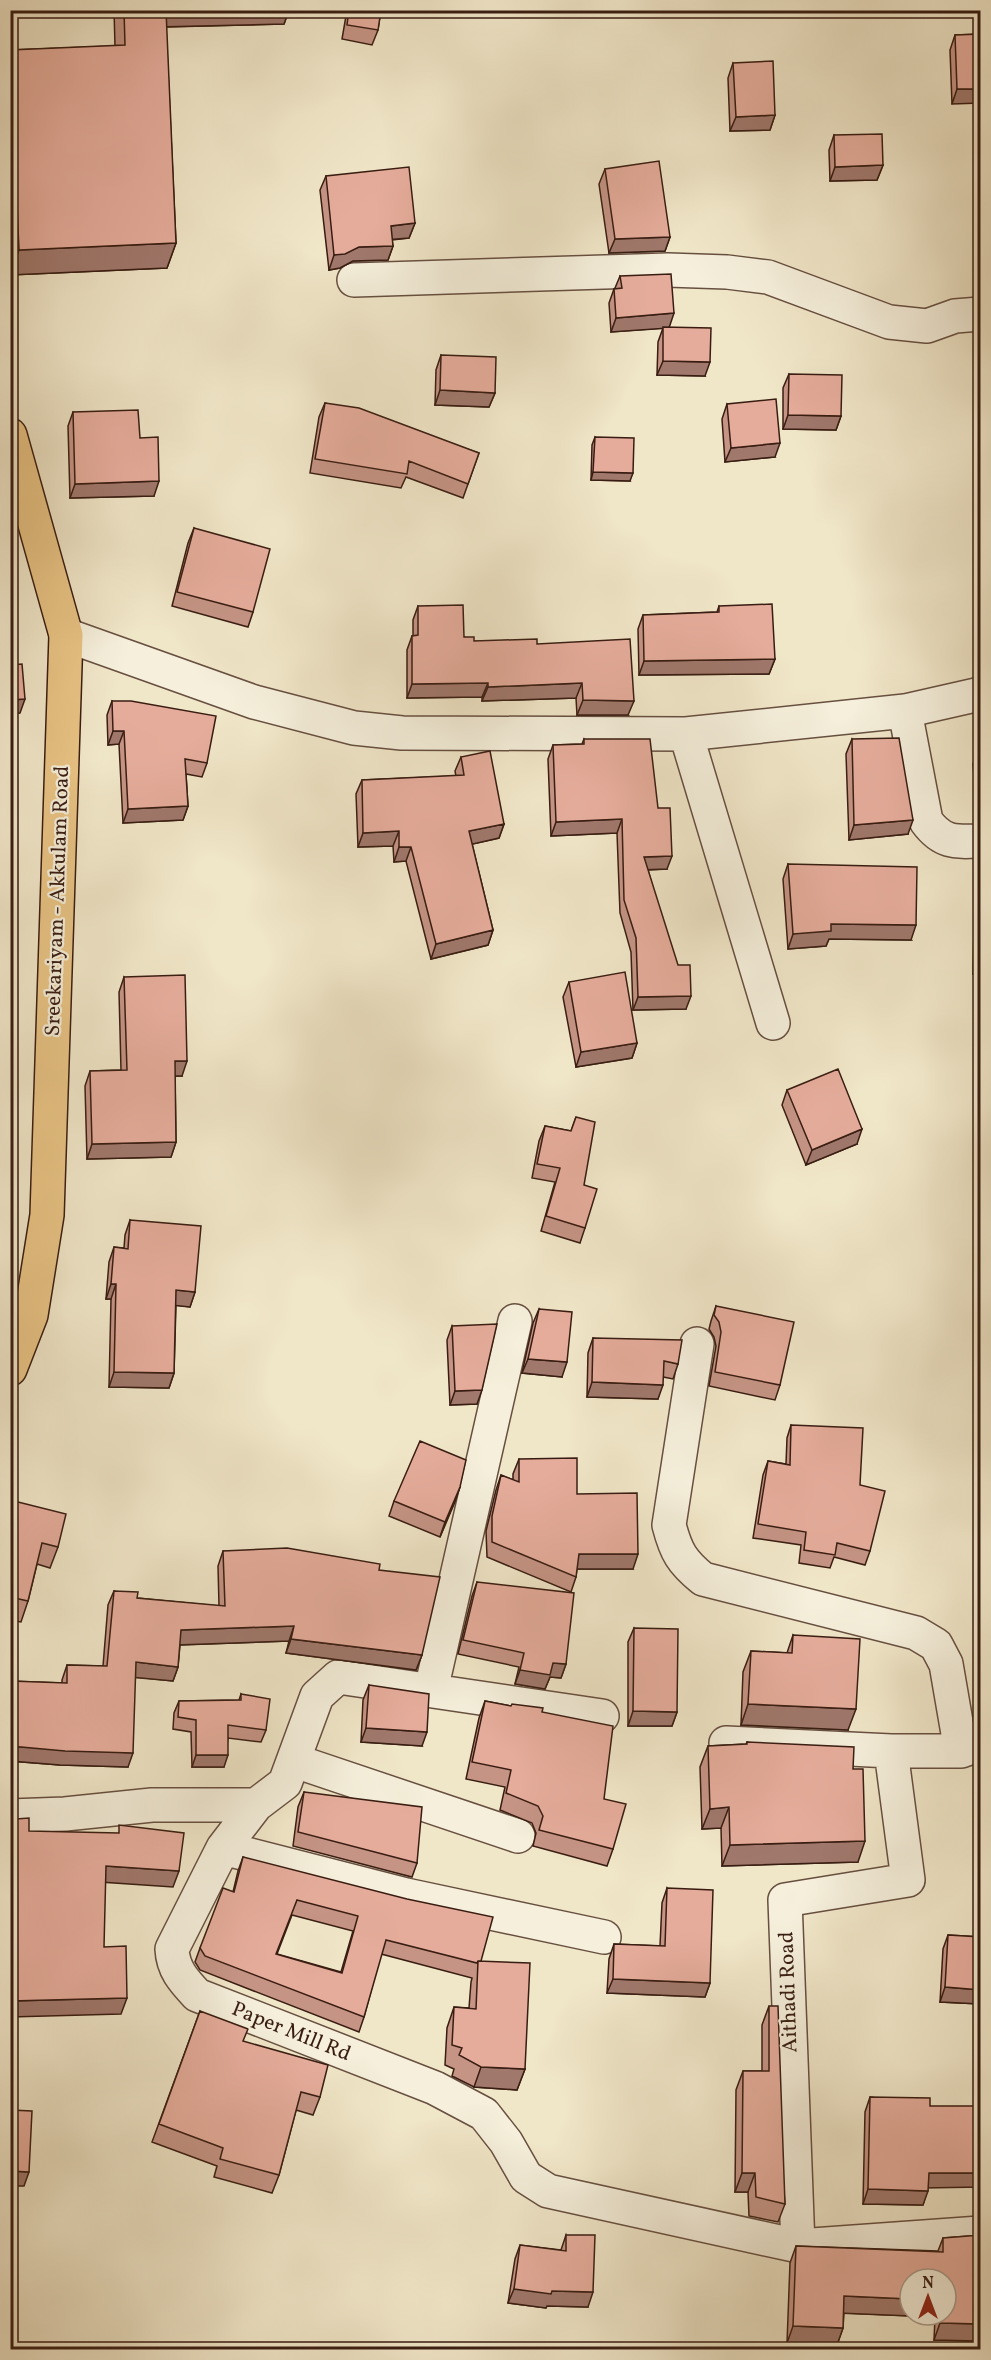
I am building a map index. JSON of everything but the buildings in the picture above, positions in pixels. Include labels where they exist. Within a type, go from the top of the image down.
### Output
[{"type":"main road","name":"Sreekariyam - Akkulam Road","points":[[10,1368],[31,1315],[47,1215],[66,635],[13,451]]},
{"type":"street","points":[[354,280],[668,270],[727,272],[768,277],[889,322],[927,326],[955,316],[981,314]]},
{"type":"street","points":[[66,635],[254,702],[354,728],[402,733],[686,734],[905,711],[981,694]]},
{"type":"street","points":[[905,711],[926,821],[936,835],[955,842],[981,841]]},
{"type":"street","points":[[686,734],[773,1023]]},
{"type":"street","points":[[515,1321],[430,1690],[602,1716]]},
{"type":"street","points":[[697,1344],[669,1525],[674,1544],[684,1563],[703,1579],[916,1633],[936,1645],[946,1664],[971,1747],[891,1750],[726,1743]]},
{"type":"street","name":"Paper Mill Rd","points":[[430,1690],[338,1677],[317,1696],[285,1784],[256,1805],[224,1848],[171,1949],[173,1963],[184,1981],[198,1995],[435,2088],[484,2114],[506,2142],[526,2177],[548,2191],[798,2246]]},
{"type":"street","name":"Aithadi Road","points":[[798,2246],[785,1900],[908,1880],[891,1750]]},
{"type":"street","points":[[295,1761],[518,1836]]},
{"type":"street","points":[[10,1816],[65,1814],[152,1805],[256,1805]]},
{"type":"street","points":[[224,1848],[406,1895],[604,1937]]},
{"type":"street","points":[[798,2246],[981,2233]]}]
